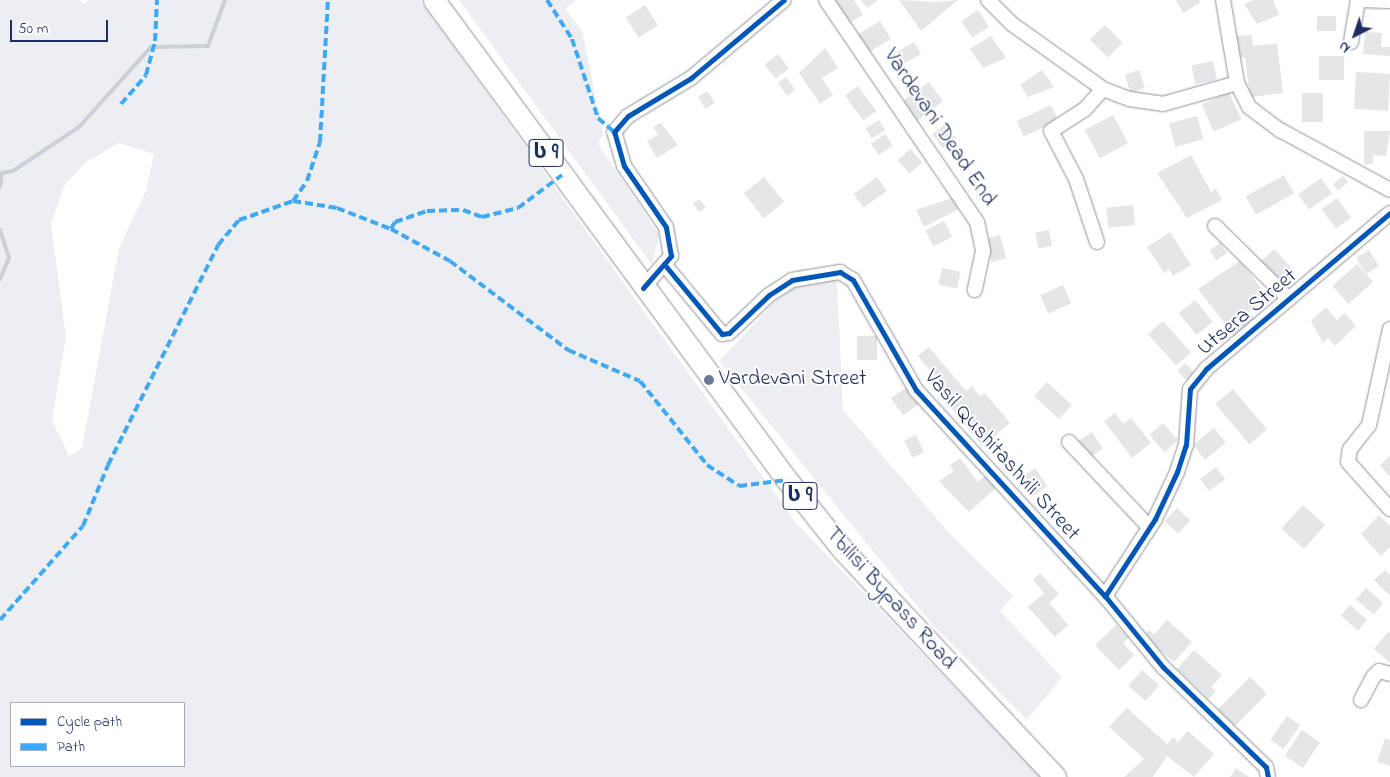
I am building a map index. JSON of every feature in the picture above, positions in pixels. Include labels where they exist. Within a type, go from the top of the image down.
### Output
[{"type":"highway","name":"Tbilisi Bypass Road","points":[[434,0],[643,288],[842,549],[1055,777]]},
{"type":"street","points":[[643,288],[671,256],[666,227],[624,166],[614,132],[628,116],[691,78],[784,0]]},
{"type":"street","name":"Vardevani Dead End","points":[[826,0],[977,222],[983,251],[981,275],[974,290]]},
{"type":"street","points":[[988,0],[1012,24],[1103,89],[1129,99],[1162,104],[1237,83]]},
{"type":"street","points":[[1223,0],[1237,83],[1249,106],[1280,130],[1390,190]]},
{"type":"street","points":[[1351,42],[1359,0],[1390,1]]},
{"type":"street","points":[[1097,242],[1076,179],[1051,131],[1084,109],[1103,89]]},
{"type":"street","name":"Utsera Street","points":[[1105,596],[1150,527],[1186,445],[1190,389],[1206,369],[1390,213]]},
{"type":"street","points":[[1215,226],[1289,299]]},
{"type":"street","name":"Vasil Qushitashvili Street","points":[[664,264],[722,334],[729,334],[769,295],[792,280],[840,272],[853,280],[916,390],[1105,596],[1163,667],[1266,767],[1268,777]]},
{"type":"street","points":[[1390,329],[1369,425],[1350,449],[1348,462],[1390,509]]},
{"type":"street","points":[[1069,442],[1150,527]]},
{"type":"street","points":[[1361,700],[1374,676],[1379,671],[1390,674]]},
{"type":"shaded area","points":[[0,0],[80,0],[83,4],[89,0],[420,0],[797,524],[1041,777],[0,777]],"holes":[[[119,143],[154,154],[146,191],[119,248],[82,448],[69,456],[52,420],[66,337],[51,224],[64,186],[86,162]]]},
{"type":"shaded area","points":[[459,0],[576,0],[565,9],[582,30],[603,134],[598,144],[659,235],[652,265]]},
{"type":"shaded area","points":[[817,280],[837,281],[843,410],[950,534],[1013,596],[1000,611],[1062,677],[1027,720],[932,624],[719,361],[775,302],[796,285]]},
{"type":"building","points":[[834,0],[854,0],[863,15],[847,24]]},
{"type":"building","points":[[861,0],[878,0],[867,8]]},
{"type":"building","points":[[899,0],[937,2],[958,0],[921,31]]},
{"type":"building","points":[[1176,0],[1199,0],[1200,3],[1183,13]]},
{"type":"building","points":[[1254,0],[1273,0],[1279,15],[1257,24],[1244,4]]},
{"type":"building","points":[[645,5],[658,25],[639,38],[626,18]]},
{"type":"building","points":[[978,10],[989,27],[972,38],[961,21]]},
{"type":"building","points":[[1317,16],[1336,16],[1336,31],[1317,31]]},
{"type":"building","points":[[880,21],[891,39],[868,53],[857,35]]},
{"type":"building","points":[[1105,25],[1123,43],[1108,58],[1090,40]]},
{"type":"building","points":[[1365,32],[1382,33],[1381,47],[1390,47],[1390,56],[1363,54]]},
{"type":"building","points":[[1252,35],[1253,46],[1277,43],[1283,93],[1250,97],[1245,57],[1239,58],[1236,36]]},
{"type":"building","points":[[991,36],[1006,58],[983,68],[970,49]]},
{"type":"building","points":[[914,42],[921,54],[904,64],[897,52]]},
{"type":"building","points":[[825,48],[838,68],[822,78],[833,95],[820,104],[799,73]]},
{"type":"building","points":[[778,54],[789,68],[776,79],[765,64]]},
{"type":"building","points":[[1319,56],[1344,56],[1344,80],[1319,80]]},
{"type":"building","points":[[1213,61],[1217,80],[1195,84],[1191,66]]},
{"type":"building","points":[[1042,70],[1054,87],[1028,97],[1020,85]]},
{"type":"building","points":[[1139,70],[1145,88],[1131,93],[1125,75]]},
{"type":"building","points":[[1356,72],[1390,74],[1388,111],[1354,109]]},
{"type":"building","points":[[786,77],[795,90],[787,96],[778,83]]},
{"type":"building","points":[[929,82],[943,101],[916,121],[902,101]]},
{"type":"building","points":[[858,86],[876,111],[863,120],[845,95]]},
{"type":"building","points":[[707,91],[715,103],[706,109],[698,97]]},
{"type":"building","points":[[1229,92],[1241,119],[1214,132],[1202,104]]},
{"type":"building","points":[[1302,93],[1323,93],[1323,122],[1302,122]]},
{"type":"building","points":[[1051,105],[1058,120],[1024,136],[1017,121]]},
{"type":"building","points":[[1113,115],[1128,143],[1100,158],[1085,130]]},
{"type":"building","points":[[1197,116],[1203,139],[1175,147],[1169,124]]},
{"type":"building","points":[[879,120],[885,130],[871,139],[865,128]]},
{"type":"building","points":[[661,123],[678,145],[657,158],[647,141],[658,135],[653,127]]},
{"type":"building","points":[[946,124],[956,138],[942,148],[932,134]]},
{"type":"building","points":[[1364,131],[1390,131],[1386,156],[1373,155],[1373,164],[1364,164]]},
{"type":"building","points":[[885,134],[893,146],[879,155],[871,144]]},
{"type":"building","points":[[910,149],[922,162],[910,174],[898,161]]},
{"type":"building","points":[[1191,155],[1211,192],[1216,189],[1222,200],[1187,218],[1157,173]]},
{"type":"building","points":[[1284,175],[1294,193],[1256,215],[1246,196]]},
{"type":"building","points":[[1343,176],[1348,182],[1338,190],[1333,184]]},
{"type":"building","points":[[764,177],[784,202],[764,218],[744,193]]},
{"type":"building","points":[[877,177],[887,191],[864,208],[854,194]]},
{"type":"building","points":[[1321,178],[1332,194],[1309,210],[1298,194]]},
{"type":"building","points":[[955,197],[961,208],[924,227],[916,210]]},
{"type":"building","points":[[1337,198],[1351,217],[1336,229],[1322,209]]},
{"type":"building","points":[[699,199],[706,207],[699,212],[693,204]]},
{"type":"building","points":[[1133,205],[1135,225],[1108,228],[1106,208]]},
{"type":"building","points":[[944,221],[952,237],[933,247],[925,231]]},
{"type":"building","points":[[1049,230],[1052,246],[1038,248],[1035,233]]},
{"type":"building","points":[[1170,232],[1191,265],[1173,276],[1169,269],[1164,273],[1147,247]]},
{"type":"building","points":[[1000,235],[1006,258],[992,262],[986,239]]},
{"type":"building","points":[[1220,243],[1227,253],[1216,260],[1209,250]]},
{"type":"building","points":[[1274,249],[1291,267],[1276,281],[1259,263]]},
{"type":"building","points":[[1369,250],[1379,266],[1366,274],[1356,258]]},
{"type":"building","points":[[1240,261],[1268,297],[1249,312],[1256,322],[1236,338],[1198,289]]},
{"type":"building","points":[[1357,264],[1373,282],[1349,304],[1332,286]]},
{"type":"building","points":[[942,268],[961,272],[957,289],[938,285]]},
{"type":"building","points":[[1063,285],[1071,303],[1048,313],[1040,295]]},
{"type":"building","points":[[1195,300],[1213,322],[1196,335],[1179,313]]},
{"type":"building","points":[[1326,307],[1337,320],[1345,313],[1356,326],[1335,346],[1328,338],[1323,343],[1311,321]]},
{"type":"building","points":[[1163,321],[1191,352],[1176,366],[1148,334]]},
{"type":"building","points":[[857,336],[877,336],[877,360],[857,360]]},
{"type":"building","points":[[929,347],[966,391],[972,386],[980,396],[985,393],[1010,423],[982,446],[932,384],[938,380],[918,356]]},
{"type":"building","points":[[1185,363],[1194,372],[1186,380],[1177,371]]},
{"type":"building","points":[[1047,382],[1072,405],[1059,419],[1034,396]]},
{"type":"building","points":[[908,386],[920,403],[903,415],[891,398]]},
{"type":"building","points":[[1233,389],[1267,430],[1249,444],[1215,404]]},
{"type":"building","points":[[1115,413],[1123,424],[1131,418],[1151,443],[1132,458],[1104,421]]},
{"type":"building","points":[[1163,423],[1178,440],[1165,452],[1149,435]]},
{"type":"building","points":[[1214,428],[1226,443],[1205,460],[1193,445]]},
{"type":"building","points":[[1092,432],[1103,449],[1089,457],[1079,441]]},
{"type":"building","points":[[916,435],[924,452],[912,458],[904,440]]},
{"type":"building","points":[[1390,456],[1390,477],[1380,465]]},
{"type":"building","points":[[960,458],[978,482],[985,476],[996,488],[969,512],[939,481],[954,471],[950,465]]},
{"type":"building","points":[[1216,467],[1225,479],[1209,491],[1200,479]]},
{"type":"building","points":[[1035,468],[1047,486],[1032,497],[1019,479]]},
{"type":"building","points":[[1303,505],[1325,525],[1304,549],[1282,529]]},
{"type":"building","points":[[1177,508],[1190,520],[1178,533],[1165,521]]},
{"type":"building","points":[[1379,515],[1390,526],[1390,547],[1381,556],[1361,534]]},
{"type":"building","points":[[1385,570],[1390,575],[1390,596],[1374,580]]},
{"type":"building","points":[[1040,573],[1059,594],[1049,603],[1068,625],[1055,637],[1028,607],[1044,593],[1033,580]]},
{"type":"building","points":[[1366,588],[1383,603],[1374,614],[1356,599]]},
{"type":"building","points":[[1350,605],[1367,620],[1358,631],[1341,616]]},
{"type":"building","points":[[1167,620],[1192,642],[1174,662],[1143,636],[1149,630],[1154,634]]},
{"type":"building","points":[[1116,625],[1129,637],[1123,643],[1134,655],[1119,670],[1095,645]]},
{"type":"building","points":[[1388,632],[1390,633],[1390,663],[1374,649]]},
{"type":"building","points":[[1194,650],[1222,675],[1211,687],[1216,691],[1209,699],[1177,669]]},
{"type":"building","points":[[1142,670],[1159,685],[1146,701],[1128,686]]},
{"type":"building","points":[[1250,677],[1267,694],[1234,726],[1217,710]]},
{"type":"building","points":[[1127,708],[1167,744],[1173,737],[1178,742],[1188,731],[1214,754],[1194,777],[1167,756],[1153,777],[1124,777],[1144,759],[1109,727]]},
{"type":"building","points":[[1287,716],[1300,725],[1283,749],[1270,740]]},
{"type":"building","points":[[1302,730],[1320,742],[1303,768],[1285,756]]},
{"type":"building","points":[[1385,738],[1390,740],[1390,766],[1377,762]]},
{"type":"building","points":[[1236,768],[1249,777],[1230,777]]},
{"type":"waterway","points":[[0,187],[2,173],[13,171],[79,127],[151,47],[208,46],[225,0]]},
{"type":"waterway","points":[[0,230],[9,258],[0,279]]},
{"type":"marked path","points":[[121,104],[146,75],[155,41],[157,0]]},
{"type":"marked path","points":[[293,201],[307,181],[320,142],[328,0]]},
{"type":"marked path","points":[[547,0],[572,39],[598,118],[614,132]]},
{"type":"marked path","points":[[391,229],[395,222],[427,211],[463,210],[482,217],[518,208],[562,175]]},
{"type":"marked path","points":[[0,620],[83,526],[108,465],[218,245],[239,220],[293,201],[337,208],[391,229],[450,261],[568,350],[640,381],[707,465],[739,486],[787,480]]},
{"type":"cycle path","points":[[643,288],[671,256],[666,227],[624,166],[614,132],[628,116],[691,78],[784,0]]},
{"type":"cycle path","points":[[1105,596],[1155,519],[1177,472],[1186,445],[1190,389],[1206,369],[1390,213]]},
{"type":"cycle path","points":[[664,264],[722,334],[729,333],[769,295],[792,280],[840,272],[853,280],[916,390],[1105,596],[1163,667],[1266,767],[1268,777]]},
{"type":"place","name":"Vardevani Street","points":[[709,380]]}]
